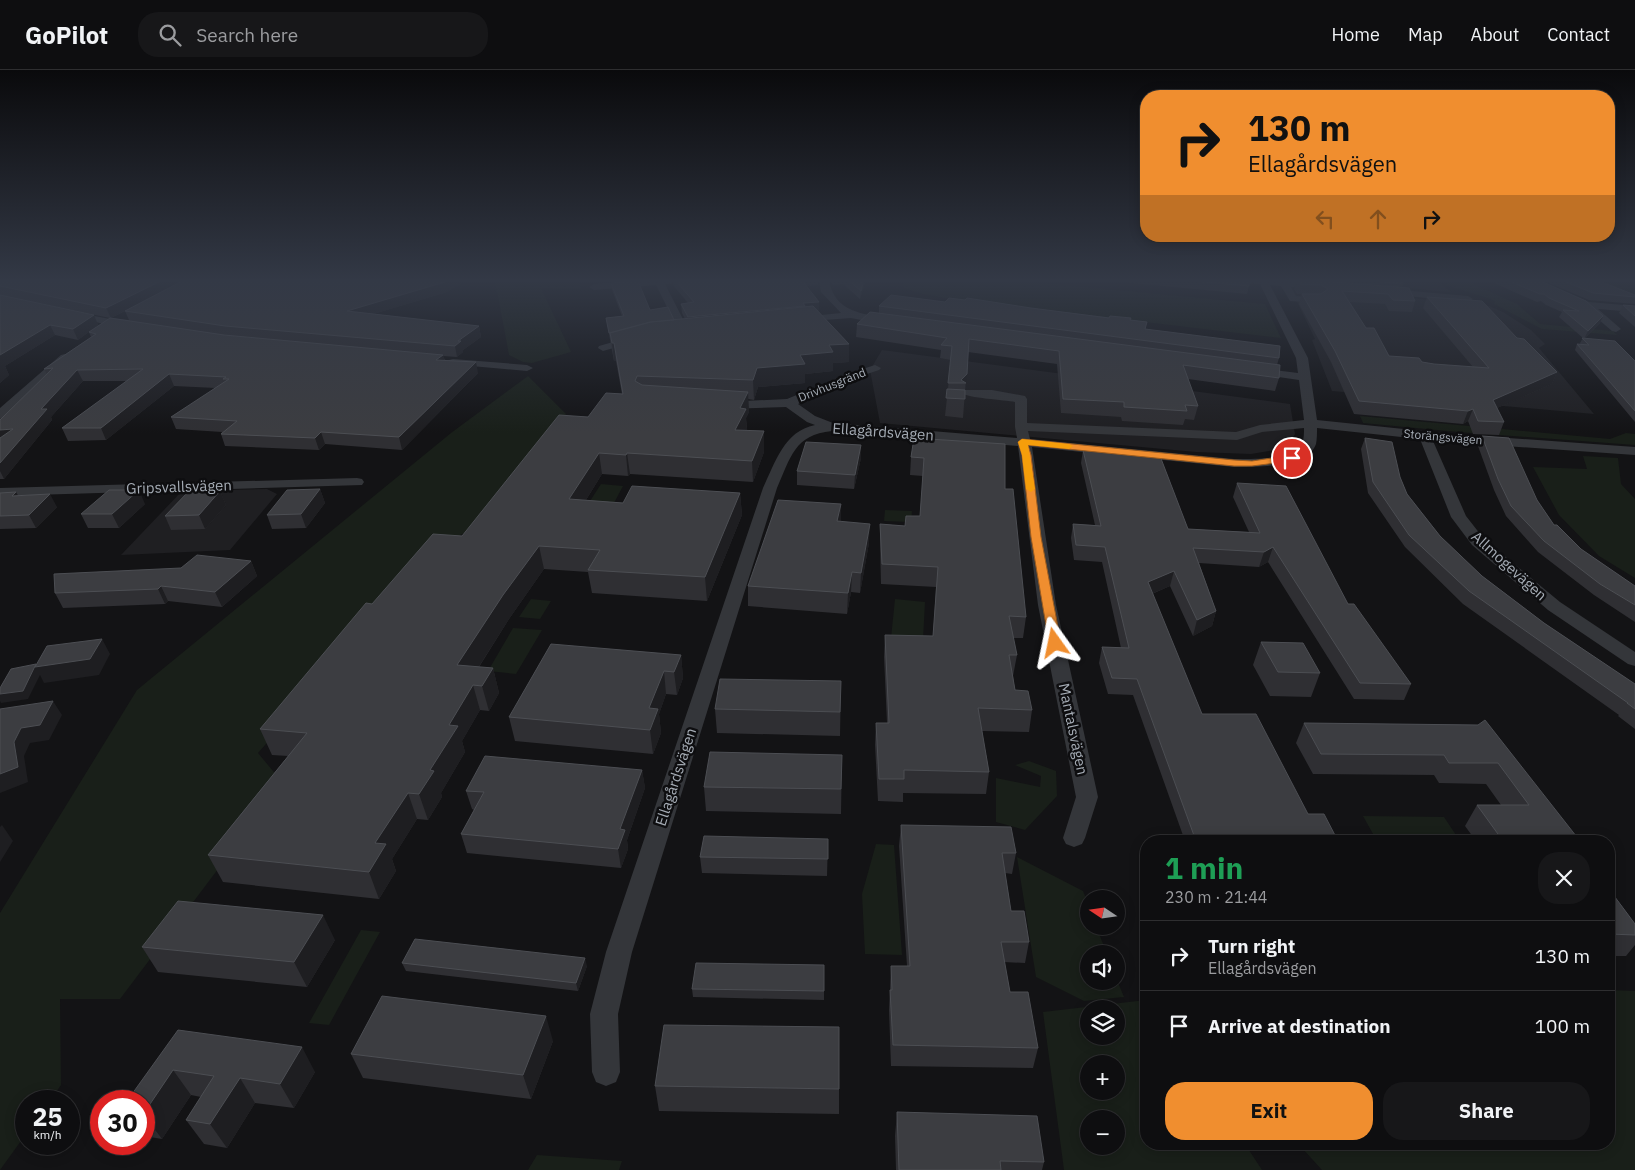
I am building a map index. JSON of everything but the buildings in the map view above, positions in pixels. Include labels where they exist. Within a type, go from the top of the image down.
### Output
[{"type":"street","points":[[98,333],[102,330]]},
{"type":"street","name":"Ellagårdsvägen","points":[[606,1072],[604,1014],[619,952],[723,636],[758,523],[770,488],[790,444],[813,429],[832,427],[1022,434],[1252,463],[1292,458],[1303,452],[1308,444],[1311,424],[1302,358],[1288,330]]},
{"type":"street","points":[[603,348],[641,337]]},
{"type":"street","points":[[0,415],[76,348]]},
{"type":"street","points":[[439,361],[527,368]]},
{"type":"street","name":"Drivhusgränd","points":[[714,405],[749,406],[789,403],[851,376],[875,368]]},
{"type":"street","points":[[1245,369],[1304,377]]},
{"type":"street","points":[[958,402],[1021,406],[1021,400],[992,394],[968,393]]},
{"type":"street","name":"Drivhusgränd","points":[[789,403],[811,419],[832,427]]},
{"type":"street","name":"Mantalsvägen","points":[[1021,406],[1022,434],[1047,605],[1087,796],[1074,838]]},
{"type":"street","name":"Storängsvägen","points":[[1022,434],[1237,436],[1264,428],[1311,424],[1425,436],[1635,452]]},
{"type":"street","name":"Allmogevägen","points":[[1425,436],[1440,478],[1459,517],[1478,542],[1554,606],[1635,660]]},
{"type":"street","name":"Gripsvallsvägen","points":[[0,492],[357,482]]},
{"type":"shaded area","points":[[504,330],[561,330],[571,352],[532,363],[523,362],[509,355]]},
{"type":"shaded area","points":[[1216,330],[1277,330],[1281,338]]},
{"type":"shaded area","points":[[1311,330],[1531,330],[1545,344],[1539,348],[1594,414],[1332,391],[1312,340],[1315,339]]},
{"type":"shaded area","points":[[1559,330],[1606,330],[1613,331],[1617,335]]},
{"type":"shaded area","points":[[882,350],[1290,404],[1295,434],[1286,448],[1251,454],[1196,452],[880,423],[870,370]]},
{"type":"shaded area","points":[[528,376],[566,414],[482,523],[437,548],[258,753],[283,783],[120,999],[60,999],[61,1085],[58,1090],[15,1090],[15,1149],[0,1170],[0,913],[137,690],[451,433]]},
{"type":"shaded area","points":[[1360,416],[1610,439],[1626,433],[1635,434],[1635,445],[1363,423]]},
{"type":"shaded area","points":[[1583,456],[1618,458],[1621,484],[1635,499],[1635,578],[1599,556],[1559,515],[1533,467],[1587,469]]},
{"type":"shaded area","points":[[601,484],[623,486],[614,503],[590,501]]},
{"type":"shaded area","points":[[267,489],[277,494],[230,550],[121,555],[182,491]]},
{"type":"shaded area","points":[[885,510],[912,511],[911,522],[884,521]]},
{"type":"shaded area","points":[[531,599],[551,601],[540,619],[519,617]]},
{"type":"shaded area","points":[[895,599],[925,602],[923,640],[891,638]]},
{"type":"shaded area","points":[[513,628],[542,630],[516,674],[488,671]]},
{"type":"shaded area","points":[[1029,761],[1056,771],[1057,796],[1025,830],[996,822],[996,778],[1040,787],[1041,776],[1015,765]]},
{"type":"shaded area","points":[[1363,816],[1444,817],[1456,835],[1374,835]]},
{"type":"shaded area","points":[[876,844],[894,845],[902,955],[865,954],[862,894]]},
{"type":"shaded area","points":[[1017,857],[1081,890],[1080,935],[1100,935],[1103,945],[1080,945],[1080,990],[1121,990],[1124,997],[1082,1000],[1036,977]]},
{"type":"shaded area","points":[[361,930],[380,932],[329,1025],[309,1023]]},
{"type":"shaded area","points":[[1615,990],[1635,991],[1635,1170],[1322,1170],[1304,1150],[1615,1150]]},
{"type":"shaded area","points":[[1140,1001],[1140,1150],[1249,1150],[1262,1170],[1064,1170],[1043,1012],[1080,1008],[1080,1045],[1125,1045],[1125,1002]]},
{"type":"shaded area","points":[[537,1155],[622,1161],[619,1170],[528,1170]]},
{"type":"slow traffic","points":[[1031,489],[1022,442],[1069,446]]},
{"type":"route","points":[[1055,643],[1036,537],[1026,455],[1022,442],[1234,463],[1272,462],[1292,458]]}]
